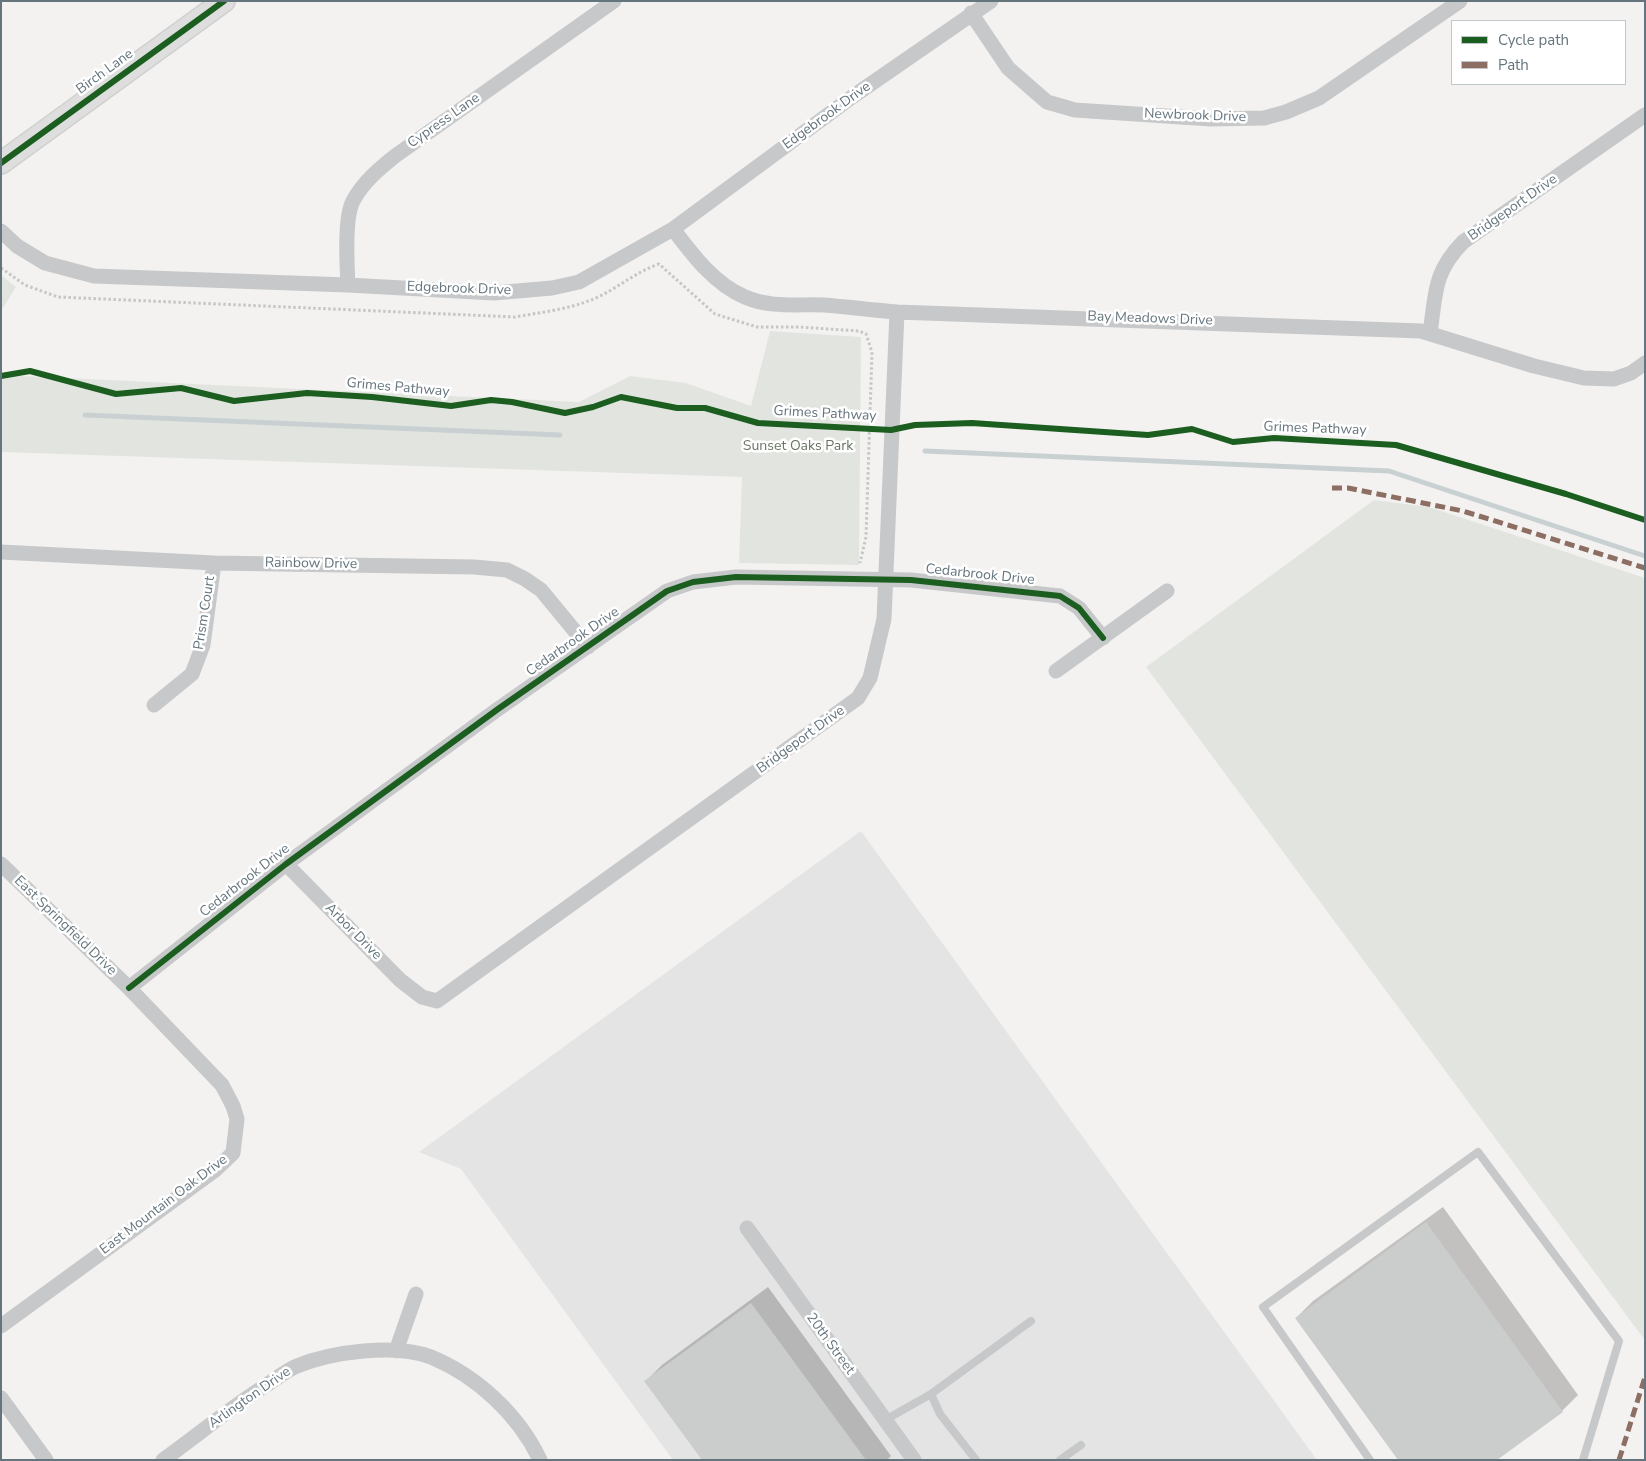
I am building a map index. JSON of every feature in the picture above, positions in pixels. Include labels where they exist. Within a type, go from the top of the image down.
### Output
[{"type":"street","name":"Birch Lane","points":[[1,163],[224,1]]},
{"type":"street","name":"Cypress Lane","points":[[348,285],[347,243],[352,202],[370,177],[395,156],[614,1]]},
{"type":"street","name":"Edgebrook Drive","points":[[1,231],[17,246],[45,263],[94,276],[348,285],[494,293],[552,288],[580,282],[673,229],[852,97],[990,1]]},
{"type":"street","name":"Newbrook Drive","points":[[971,13],[1008,68],[1047,102],[1075,110],[1211,119],[1264,118],[1286,112],[1319,98],[1374,62],[1460,1]]},
{"type":"street","name":"Bridgeport Drive","points":[[1430,334],[1438,276],[1451,255],[1463,242],[1645,115]]},
{"type":"street","name":"Bay Meadows Drive","points":[[673,229],[691,253],[719,281],[744,297],[769,304],[824,305],[897,312],[1232,322],[1421,331],[1534,366],[1584,378],[1614,379],[1631,373],[1645,363]]},
{"type":"street","name":"Bridgeport Drive","points":[[422,997],[437,1001],[858,698],[870,678],[884,619],[897,312]]},
{"type":"street","name":"Rainbow Drive","points":[[1,552],[214,562],[474,567],[507,570],[541,590],[588,646]]},
{"type":"street","name":"Prism Court","points":[[154,705],[192,674],[202,645],[214,562]]},
{"type":"street","name":"Cedarbrook Drive","points":[[129,988],[286,864],[667,591],[694,582],[736,577],[910,580],[1060,596],[1078,608],[1103,638]]},
{"type":"street","points":[[1056,671],[1167,591]]},
{"type":"street","name":"East Springfield Drive","points":[[1,864],[129,988]]},
{"type":"street","name":"Arbor Drive","points":[[286,864],[400,980],[422,997]]},
{"type":"street","name":"East Mountain Oak Drive","points":[[1,1326],[214,1170],[233,1153],[237,1119],[234,1106],[222,1085],[129,988]]},
{"type":"street","name":"20th Street","points":[[747,1228],[914,1460]]},
{"type":"street","points":[[396,1351],[416,1294]]},
{"type":"street","name":"Arlington Drive","points":[[163,1460],[255,1392],[295,1367],[334,1354],[396,1351],[430,1357],[470,1379],[491,1394],[523,1430],[540,1460]]},
{"type":"street","points":[[1,1398],[46,1460]]},
{"type":"lane","points":[[1370,1460],[1263,1307],[1478,1152],[1619,1341],[1583,1460]]},
{"type":"lane","points":[[885,1420],[931,1394],[1032,1321]]},
{"type":"lane","points":[[931,1394],[940,1414],[976,1460]]},
{"type":"lane","points":[[1060,1460],[1081,1445]]},
{"type":"path","points":[[1,268],[25,285],[58,297],[515,317],[561,309],[597,297],[642,270],[659,264],[715,314],[757,327],[799,326],[859,331],[866,334],[872,352],[866,428],[866,537],[862,562],[854,567]]},
{"type":"shaded area","points":[[861,831],[1317,1460],[673,1460],[461,1169],[419,1152]]},
{"type":"green space","points":[[1,275],[16,287],[1,311]]},
{"type":"green space","name":"Sunset Oaks Park","points":[[770,331],[861,337],[859,565],[739,563],[742,477],[1,452],[1,375],[579,402],[630,376],[686,383],[751,406]]},
{"type":"green space","points":[[1374,500],[1429,507],[1645,578],[1644,1339],[1146,667]]},
{"type":"building","points":[[1426,1222],[1563,1412],[1497,1460],[1398,1460],[1295,1318]]},
{"type":"building","points":[[751,1303],[866,1460],[702,1460],[644,1381]]},
{"type":"waterway","points":[[85,415],[560,435]]},
{"type":"waterway","points":[[925,451],[1389,471],[1645,556]]},
{"type":"marked path","points":[[1332,488],[1348,488],[1463,511],[1645,568]]},
{"type":"marked path","points":[[1619,1460],[1645,1377]]},
{"type":"cycle path","points":[[1,163],[224,1]]},
{"type":"cycle path","name":"Grimes Pathway","points":[[1,376],[30,371],[116,394],[181,388],[234,401],[307,393],[372,397],[451,406],[491,400],[512,402],[565,413],[593,407],[621,397],[677,408],[705,408],[758,423],[891,430],[915,425],[972,423],[1148,435],[1192,429],[1233,442],[1274,438],[1396,445],[1566,494],[1645,520]]},
{"type":"cycle path","points":[[129,988],[286,864],[498,709],[667,591],[693,582],[736,577],[911,580],[1060,596],[1079,608],[1103,638]]}]
